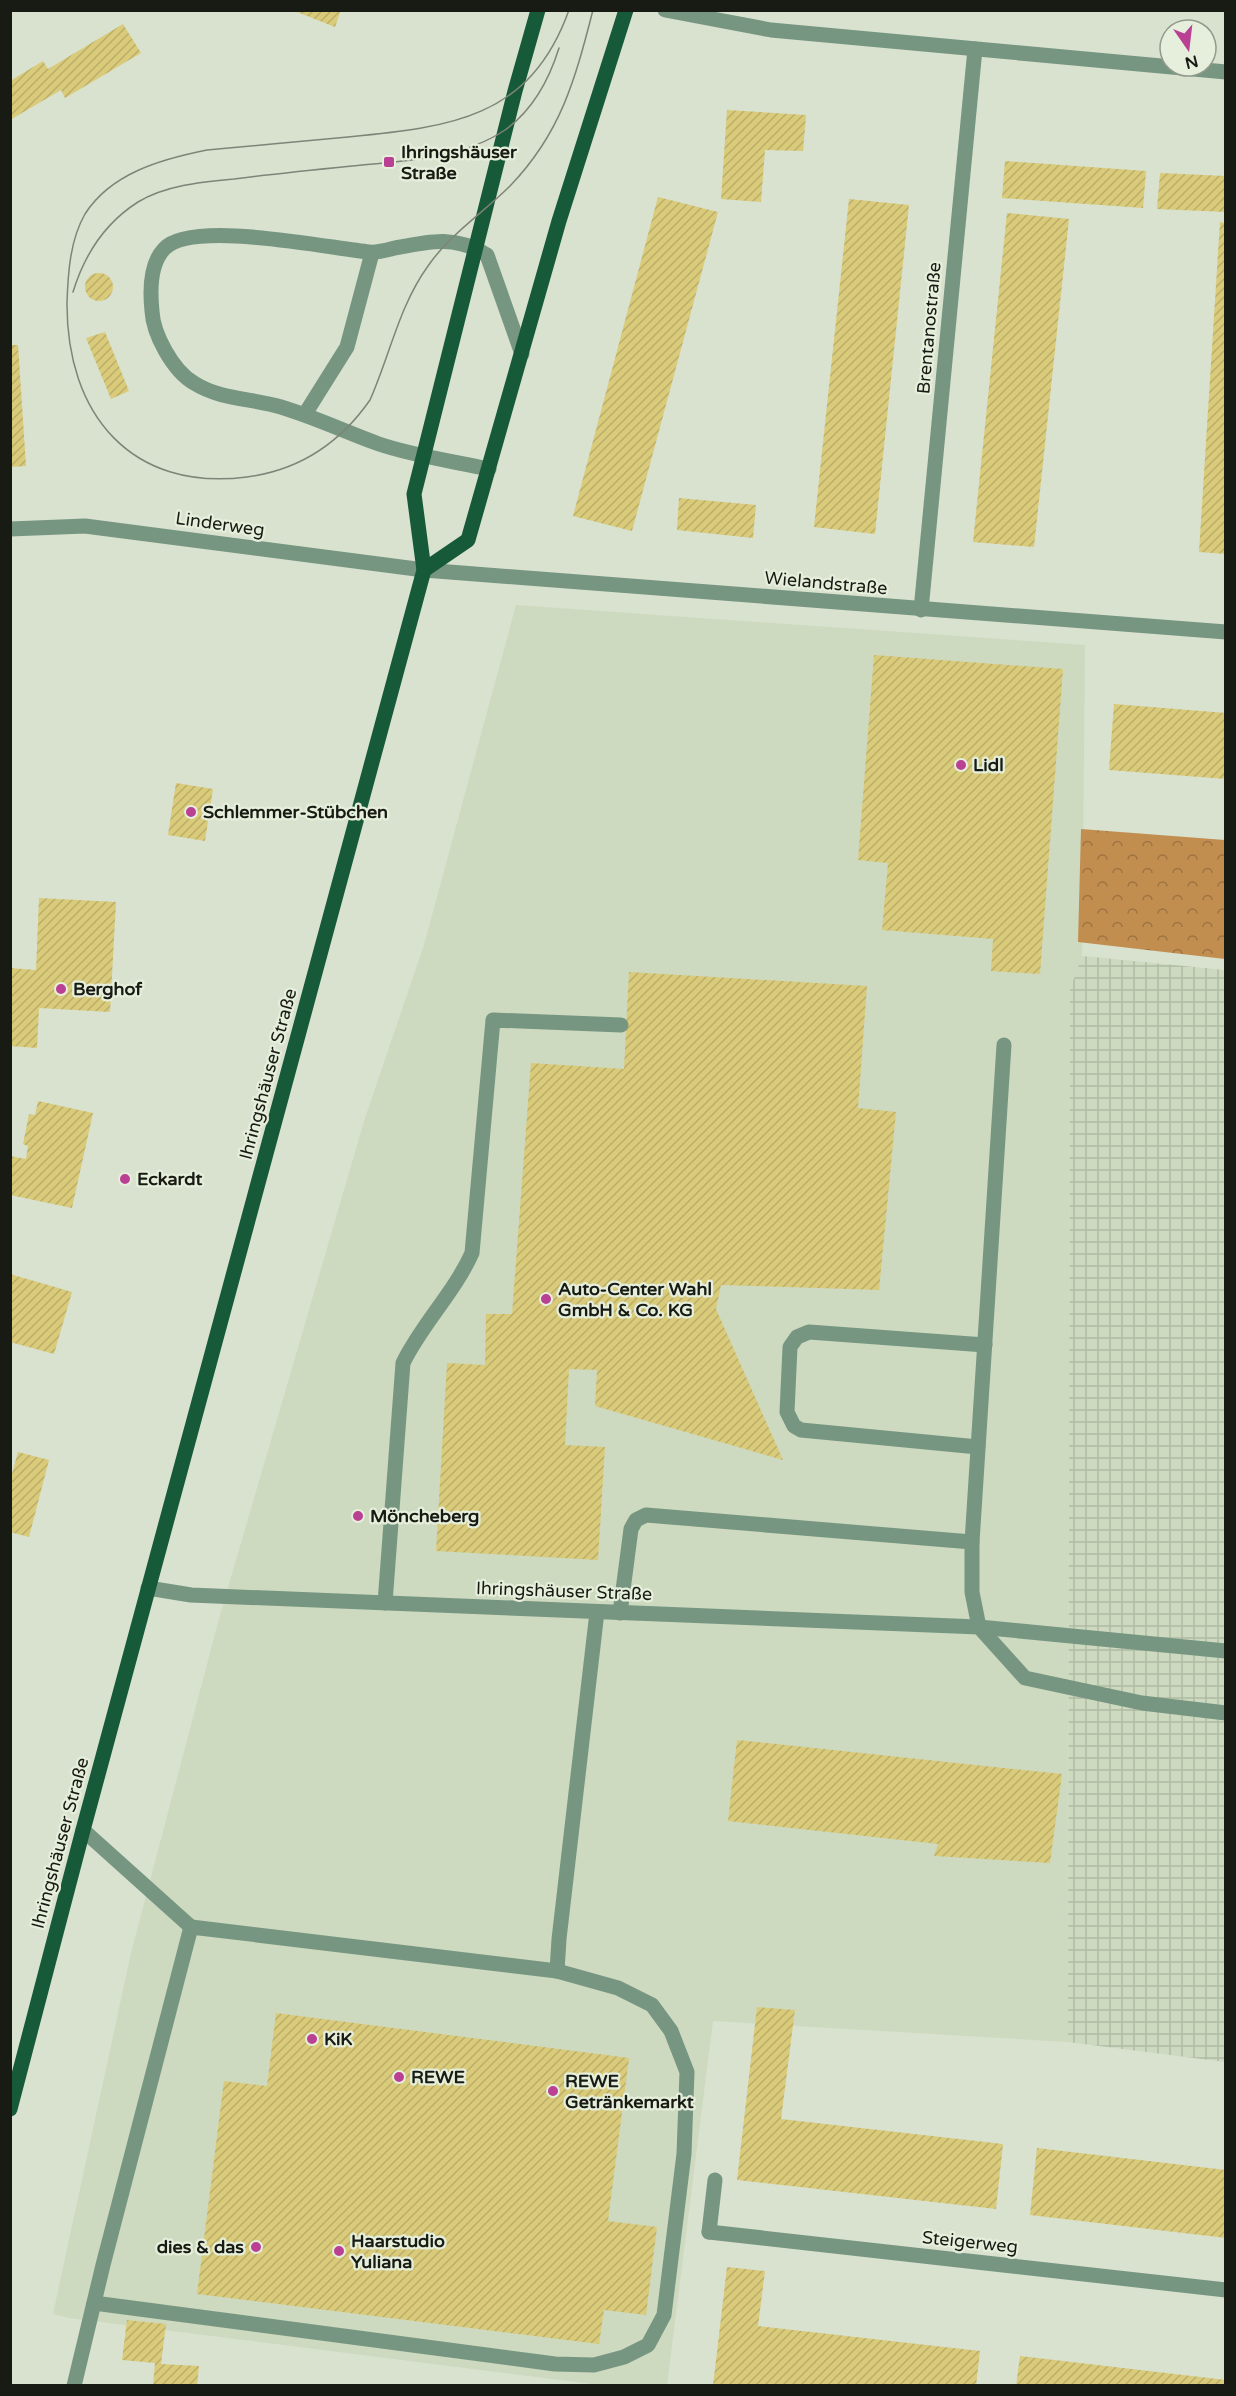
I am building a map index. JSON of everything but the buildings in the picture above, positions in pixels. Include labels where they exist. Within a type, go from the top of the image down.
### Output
[{"type":"main road","name":"Ihringshäuser Straße","points":[[10,2109],[148,1588],[424,570],[414,494],[515,91],[538,10]]},
{"type":"main road","points":[[424,570],[468,540],[559,221],[626,10]]},
{"type":"street","points":[[665,10],[771,30],[1226,72]]},
{"type":"street","name":"Brentanostraße","points":[[921,610],[975,49]]},
{"type":"street","points":[[489,469],[380,444],[305,414],[215,394],[191,382],[167,354],[158,335],[152,314],[151,289],[155,267],[164,249],[183,238],[214,235],[372,253],[434,240],[448,241],[476,249],[487,255],[522,354]]},
{"type":"street","points":[[305,414],[347,347],[372,253]]},
{"type":"street","name":"Linderweg","points":[[10,529],[85,526],[424,570]]},
{"type":"street","name":"Wielandstraße","points":[[424,570],[1226,632]]},
{"type":"street","points":[[385,1603],[403,1363],[411,1346],[463,1272],[472,1253],[493,1020],[621,1025]]},
{"type":"street","points":[[1004,1045],[972,1542],[972,1592],[979,1627],[1025,1678],[1142,1703],[1226,1713]]},
{"type":"street","points":[[978,1447],[801,1430],[794,1426],[787,1412],[790,1347],[797,1337],[809,1332],[985,1345]]},
{"type":"street","points":[[620,1612],[631,1529],[636,1520],[646,1515],[972,1542]]},
{"type":"street","name":"Ihringshäuser Straße","points":[[148,1588],[191,1595],[979,1627],[1226,1651]]},
{"type":"street","points":[[557,1971],[597,1612]]},
{"type":"street","points":[[83,1830],[191,1927],[557,1971],[618,1988],[652,2006],[671,2031],[687,2072],[684,2154],[664,2315],[648,2345],[624,2357],[594,2365],[555,2364],[94,2303]]},
{"type":"street","points":[[74,2385],[191,1927]]},
{"type":"street","name":"Steigerweg","points":[[715,2180],[709,2232],[1226,2290]]},
{"type":"shaded area","points":[[516,605],[1085,645],[1082,956],[1070,990],[1068,2042],[713,2021],[667,2385],[600,2385],[69,2318],[53,2314],[131,1953],[220,1615],[365,1118],[424,945]]},
{"type":"shaded area","points":[[1082,956],[1225,970],[1225,2062],[1068,2042],[1070,990]]},
{"type":"green space","points":[[1081,829],[1225,840],[1225,959],[1078,942]]},
{"type":"tram line","points":[[569,10],[552,46],[532,74],[509,95],[482,111],[452,121],[385,133],[207,150],[155,163],[139,170],[123,178],[96,200],[85,214],[76,235],[71,257],[67,302],[70,342],[78,379],[93,411],[113,437],[139,458],[170,472],[206,478],[247,477],[284,468],[301,461],[317,452],[346,429],[370,400],[402,314],[428,266],[456,234],[510,186],[542,146],[564,104],[580,60],[593,10]]},
{"type":"tram line","points":[[73,292],[83,266],[97,241],[126,210],[149,196],[197,183],[411,160],[470,147],[505,130],[524,113],[545,83],[559,48]]},
{"type":"place","name":"Ihringshäuser Straße","points":[[389,162]]},
{"type":"place","name":"Lidl","points":[[961,765]]},
{"type":"place","name":"Schlemmer-Stübchen","points":[[191,812]]},
{"type":"place","name":"Berghof","points":[[61,989]]},
{"type":"place","name":"Eckardt","points":[[125,1179]]},
{"type":"place","name":"Auto-Center Wahl GmbH & Co. KG","points":[[546,1299]]},
{"type":"place","name":"Möncheberg","points":[[358,1516]]},
{"type":"place","name":"KiK","points":[[312,2039]]},
{"type":"place","name":"REWE","points":[[399,2077]]},
{"type":"place","name":"REWE Getränkemarkt","points":[[553,2091]]},
{"type":"place","name":"dies & das","points":[[256,2247]]},
{"type":"place","name":"Haarstudio Yuliana","points":[[339,2251]]}]
